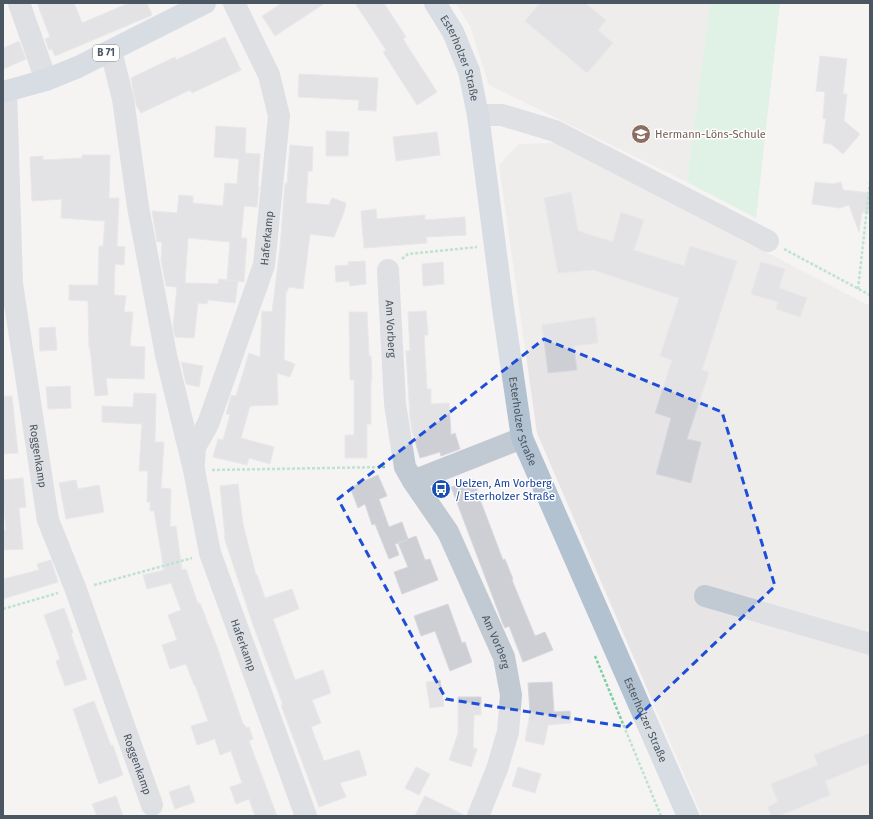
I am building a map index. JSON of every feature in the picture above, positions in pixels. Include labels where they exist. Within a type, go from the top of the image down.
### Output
[{"type":"main road","name":"B 71","points":[[4,91],[46,80],[78,67],[205,3]]},
{"type":"main road","name":"Esterholzer Straße","points":[[435,3],[453,32],[466,64],[478,115],[522,438],[688,816]]},
{"type":"street","points":[[19,3],[46,80]]},
{"type":"street","name":"Haferkamp","points":[[194,470],[195,447],[208,424],[264,265],[279,116],[269,75],[234,3]]},
{"type":"street","name":"Haferkamp","points":[[111,50],[123,100],[138,208],[166,355],[194,470],[210,553],[306,816]]},
{"type":"street","name":"Roggenkamp","points":[[4,91],[12,284],[48,520],[76,590],[152,805]]},
{"type":"street","name":"Esterholzer Straße","points":[[478,115],[502,115],[555,131],[768,241]]},
{"type":"street","name":"Am Vorberg","points":[[388,270],[395,404],[409,474],[448,532],[506,664],[511,695],[508,732],[497,769],[478,816]]},
{"type":"street","points":[[409,474],[522,438]]},
{"type":"street","points":[[705,596],[870,644]]},
{"type":"path","points":[[858,288],[870,182]]},
{"type":"path","points":[[768,241],[870,295]]},
{"type":"path","points":[[388,270],[408,254],[495,246]]},
{"type":"path","points":[[194,470],[409,474]]},
{"type":"path","points":[[3,609],[210,553]]},
{"type":"highlighted area","points":[[544,339],[722,412],[775,586],[627,727],[446,699],[338,499]]},
{"type":"shaded area","name":"Hermann-Löns-Schule","points":[[456,3],[710,3],[687,182],[489,85],[470,26]]},
{"type":"shaded area","points":[[555,143],[870,306],[870,816],[702,816],[537,433],[499,165],[519,144]]},
{"type":"green space","points":[[710,3],[780,3],[756,218],[687,182]]},
{"type":"building","points":[[37,3],[74,3],[82,23],[129,3],[147,3],[152,15],[55,56],[52,49],[49,50],[45,39],[50,37]]},
{"type":"building","points":[[282,3],[325,3],[275,36],[262,16]]},
{"type":"building","points":[[355,3],[384,3],[406,37],[403,39],[437,92],[417,105],[383,52],[386,50]]},
{"type":"building","points":[[540,3],[585,3],[606,20],[598,30],[613,43],[587,73],[525,21]]},
{"type":"building","points":[[225,37],[241,70],[192,93],[190,90],[141,113],[136,105],[131,78],[175,57],[176,60]]},
{"type":"building","points":[[19,41],[26,59],[3,69],[3,48]]},
{"type":"building","points":[[820,56],[847,59],[843,94],[847,94],[844,121],[860,134],[843,154],[831,144],[823,143],[826,119],[823,118],[825,92],[816,91]]},
{"type":"building","points":[[299,74],[378,78],[376,111],[358,110],[359,100],[298,97]]},
{"type":"building","points":[[216,126],[246,128],[245,153],[260,154],[257,207],[244,206],[241,238],[247,238],[244,282],[238,281],[235,303],[208,300],[207,304],[198,303],[194,338],[175,337],[173,327],[177,287],[166,286],[161,260],[162,242],[157,242],[152,211],[177,213],[179,195],[193,196],[193,203],[223,206],[225,183],[237,184],[239,159],[214,157]],"holes":[[[188,238],[230,242],[227,280],[219,279],[218,284],[185,283]]]},
{"type":"building","points":[[326,131],[349,132],[348,156],[326,156]]},
{"type":"building","points":[[437,132],[440,155],[396,161],[393,137]]},
{"type":"building","points":[[290,145],[313,147],[312,171],[308,171],[306,203],[329,205],[332,198],[346,203],[334,237],[310,234],[303,289],[288,287],[288,291],[286,291],[284,360],[295,364],[290,377],[277,373],[278,405],[250,406],[241,438],[274,447],[270,464],[249,458],[247,465],[213,457],[218,439],[223,440],[230,415],[226,414],[231,395],[236,396],[249,353],[260,357],[262,311],[272,312]]},
{"type":"building","points":[[82,155],[110,155],[109,198],[119,198],[117,246],[125,247],[124,265],[115,264],[114,295],[126,296],[124,312],[133,312],[130,346],[145,347],[144,379],[106,378],[108,395],[95,396],[89,348],[88,301],[69,300],[69,285],[98,285],[99,246],[103,246],[105,221],[61,218],[62,199],[32,201],[30,157],[43,156],[43,160],[82,158]]},
{"type":"building","points":[[815,182],[833,184],[841,182],[843,190],[870,193],[870,213],[862,212],[859,232],[849,205],[839,208],[812,204]]},
{"type":"building","points":[[571,192],[578,231],[613,242],[621,212],[644,220],[634,250],[684,266],[690,246],[737,261],[702,370],[709,372],[687,439],[701,442],[691,483],[656,474],[671,418],[655,413],[672,360],[660,356],[679,298],[593,270],[558,273],[544,198]]},
{"type":"building","points":[[376,209],[377,219],[425,215],[425,220],[465,217],[466,235],[426,237],[427,243],[364,248],[361,211]]},
{"type":"building","points":[[365,261],[366,284],[350,286],[349,281],[336,282],[335,266],[349,265],[348,262]]},
{"type":"building","points":[[443,262],[444,284],[423,286],[422,264]]},
{"type":"building","points":[[761,262],[785,269],[779,288],[807,298],[800,317],[776,309],[778,302],[751,294]]},
{"type":"building","points":[[426,311],[428,335],[424,335],[427,389],[431,389],[431,404],[449,403],[451,435],[455,433],[460,449],[441,456],[440,452],[420,458],[412,431],[410,417],[406,351],[410,351],[408,312]]},
{"type":"building","points":[[349,312],[367,312],[369,356],[371,356],[372,380],[371,424],[367,424],[367,458],[345,458],[345,435],[354,435],[354,380],[350,380]]},
{"type":"building","points":[[595,317],[598,343],[574,346],[577,370],[548,373],[542,325]]},
{"type":"building","points":[[55,327],[57,350],[40,351],[39,328]]},
{"type":"building","points":[[181,362],[203,366],[199,387],[186,384]]},
{"type":"building","points":[[70,386],[71,408],[48,409],[46,387]]},
{"type":"building","points":[[134,393],[156,394],[155,442],[164,442],[161,488],[171,489],[170,527],[176,526],[182,570],[186,569],[198,604],[200,603],[217,647],[243,724],[246,728],[249,727],[253,739],[249,741],[277,816],[255,816],[249,799],[236,804],[230,787],[242,783],[231,751],[220,755],[215,739],[197,745],[191,726],[208,721],[186,664],[170,669],[162,645],[177,640],[168,615],[181,610],[171,583],[147,589],[143,575],[164,570],[154,511],[150,511],[150,502],[147,502],[148,471],[139,471],[142,424],[102,422],[102,406],[133,407]]},
{"type":"building","points":[[3,396],[12,396],[18,453],[3,454]]},
{"type":"building","points":[[378,475],[387,496],[379,499],[389,527],[402,522],[408,539],[416,536],[425,560],[430,559],[438,580],[402,594],[394,572],[408,567],[398,543],[395,544],[399,555],[389,559],[375,524],[372,525],[365,504],[358,508],[350,487]]},
{"type":"building","points":[[23,478],[26,507],[19,508],[23,549],[4,550],[3,530],[6,530],[3,480]]},
{"type":"building","points":[[474,479],[503,560],[505,559],[535,636],[545,632],[553,650],[523,662],[509,626],[505,628],[503,624],[451,487]]},
{"type":"building","points":[[76,480],[78,489],[99,485],[104,512],[66,519],[59,483]]},
{"type":"building","points":[[238,484],[243,524],[256,575],[265,598],[292,589],[299,609],[273,619],[295,680],[323,670],[331,693],[312,700],[321,723],[311,727],[324,761],[359,750],[367,775],[340,783],[346,797],[319,807],[281,705],[283,705],[253,625],[224,537],[220,486]]},
{"type":"building","points":[[51,560],[58,582],[3,599],[3,579],[39,570],[37,564]]},
{"type":"building","points":[[448,604],[462,643],[465,642],[472,662],[450,671],[435,631],[421,636],[414,616]]},
{"type":"building","points":[[64,608],[73,633],[71,634],[87,679],[65,686],[56,661],[60,659],[44,615]]},
{"type":"building","points":[[440,680],[444,706],[430,708],[426,682]]},
{"type":"building","points":[[552,682],[554,712],[570,711],[571,723],[548,725],[544,745],[525,741],[530,713],[528,683]]},
{"type":"building","points":[[458,697],[481,697],[481,715],[474,715],[473,748],[477,749],[471,767],[449,760],[458,733]]},
{"type":"building","points":[[94,701],[111,746],[113,745],[123,775],[99,784],[73,709]]},
{"type":"building","points":[[870,733],[870,763],[825,781],[830,795],[779,816],[771,816],[768,807],[778,802],[771,784],[818,765],[814,755]]},
{"type":"building","points":[[416,767],[430,774],[419,795],[405,788]]},
{"type":"building","points":[[518,767],[541,774],[535,793],[512,786]]},
{"type":"building","points":[[189,785],[195,802],[175,809],[169,792]]},
{"type":"building","points":[[116,796],[123,816],[97,816],[92,804]]},
{"type":"building","points":[[425,796],[466,816],[415,816]]},
{"type":"place","name":"Hermann-Löns-Schule","points":[[641,134]]},
{"type":"place","name":"Uelzen, Am Vorberg / Esterholzer Straße","points":[[441,489]]}]
